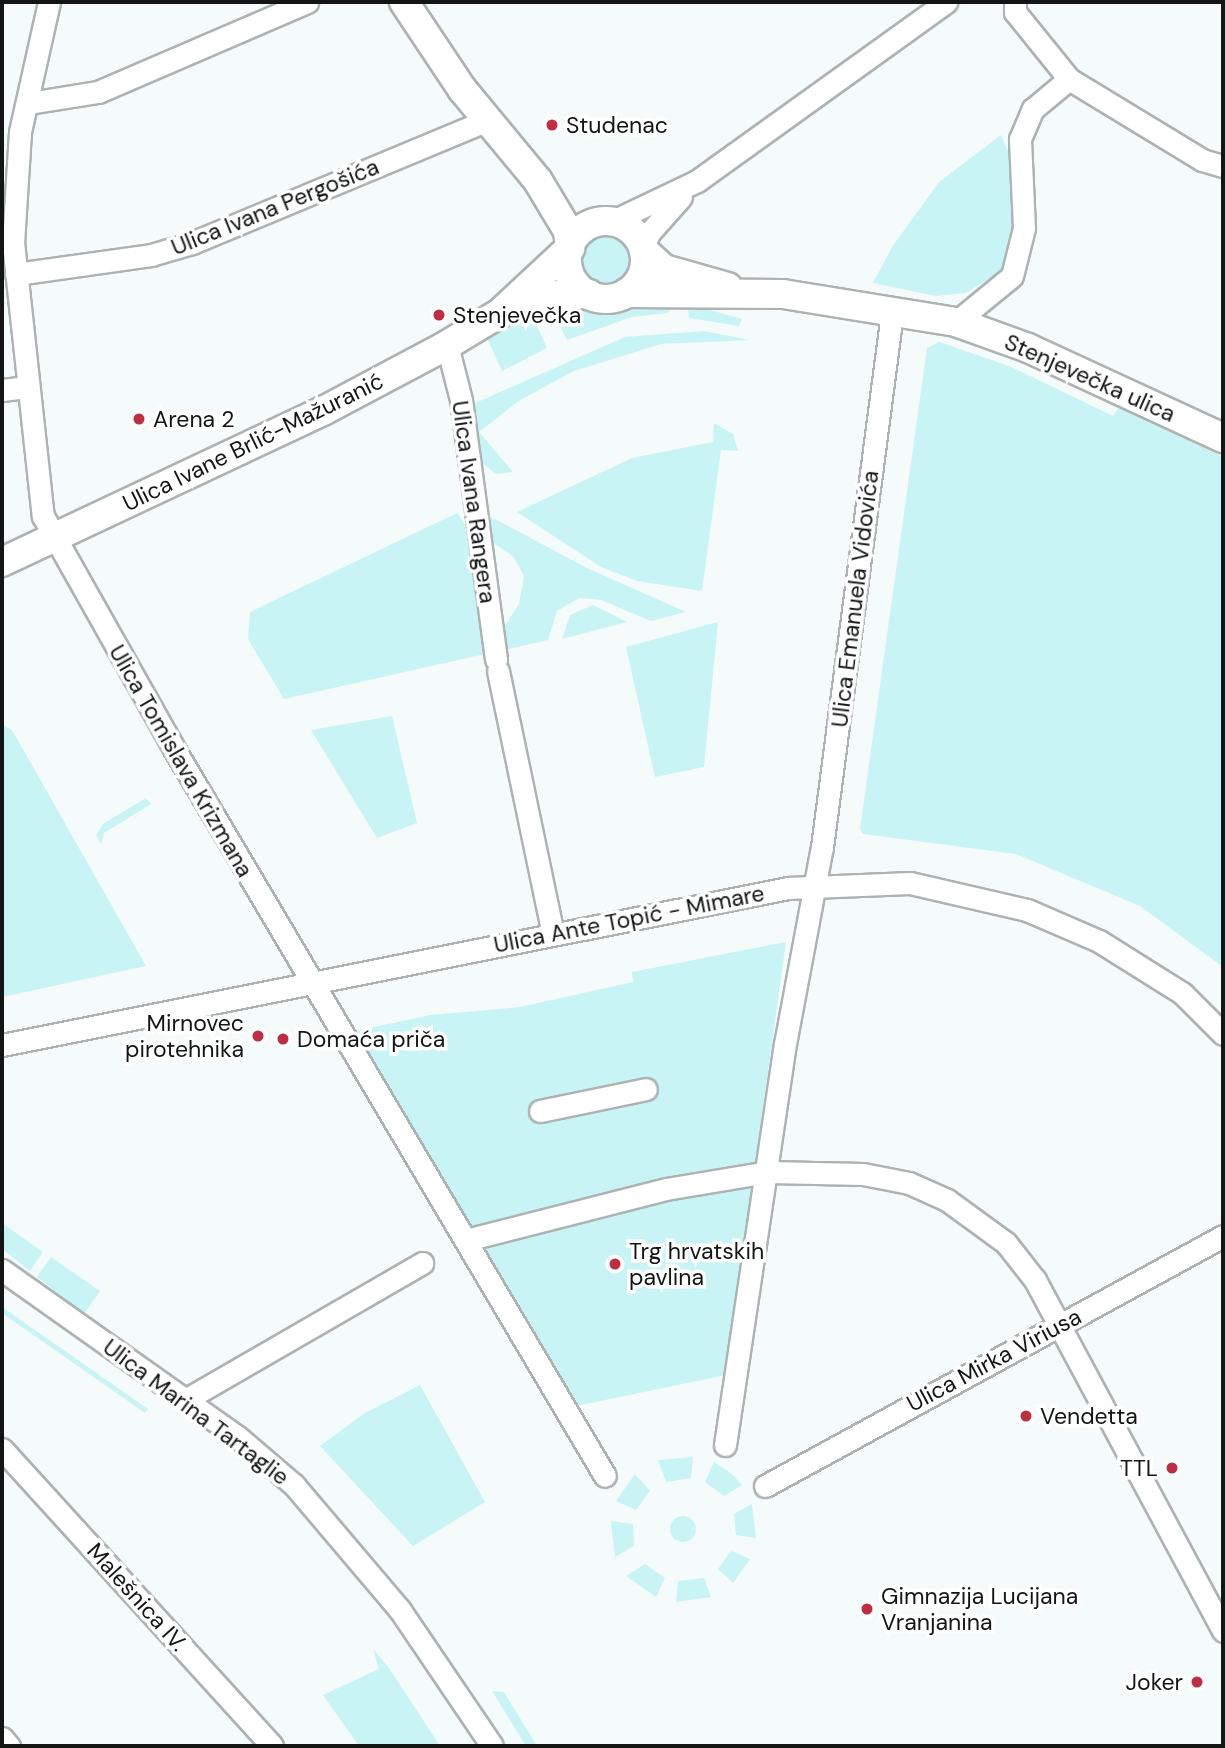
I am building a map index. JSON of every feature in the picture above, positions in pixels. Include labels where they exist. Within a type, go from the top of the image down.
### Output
[{"type":"street","name":"Ulica Tomislava Krizmana","points":[[49,2],[29,103],[11,133],[7,243],[16,274],[38,496],[54,538],[311,982]]},
{"type":"street","points":[[29,103],[98,92],[307,2]]},
{"type":"street","points":[[404,2],[486,120],[538,181],[568,231],[571,277],[589,295],[614,298],[626,293],[643,273],[644,250],[666,211],[697,181],[946,2]]},
{"type":"street","points":[[1015,7],[1069,79],[1202,160],[1223,166]]},
{"type":"street","points":[[956,322],[1012,276],[1024,228],[1020,139],[1033,108],[1069,79]]},
{"type":"street","name":"Ulica Ivana Pergošića","points":[[16,274],[151,255],[192,243],[486,120]]},
{"type":"street","points":[[538,181],[577,212],[634,232],[644,250]]},
{"type":"street","points":[[570,248],[580,231],[697,181]]},
{"type":"street","name":"Ulica Ivane Brlić-Mažuranić","points":[[2,562],[323,411],[447,345],[500,313],[570,248]]},
{"type":"street","name":"Stenjevečka ulica","points":[[644,250],[664,269],[740,291],[956,322],[1028,348],[1223,438]]},
{"type":"street","name":"Stenjevečka ulica","points":[[626,293],[705,296],[740,291]]},
{"type":"street","name":"Ulica Ivane Brlić-Mažuranić","points":[[500,313],[559,295],[589,295]]},
{"type":"street","name":"Ulica Emanuela Vidovića","points":[[815,885],[891,313]]},
{"type":"street","name":"Ulica Ivana Rangera","points":[[447,345],[461,400],[497,665],[553,934]]},
{"type":"street","points":[[2,390],[27,387]]},
{"type":"street","name":"Ulica Ante Topić - Mimare","points":[[2,1045],[553,934],[815,885],[911,883],[1027,910],[1146,968],[1223,1034]]},
{"type":"street","points":[[725,1445],[815,885]]},
{"type":"street","points":[[311,982],[605,1476]]},
{"type":"street","points":[[540,1111],[646,1088]]},
{"type":"street","points":[[466,1240],[666,1189],[768,1172],[863,1174],[909,1183],[947,1200],[1006,1243],[1060,1325],[1223,1631]]},
{"type":"street","name":"Ulica Mirka Viriusa","points":[[765,1486],[1223,1236]]},
{"type":"street","points":[[185,1400],[422,1263]]},
{"type":"street","name":"Ulica Marina Tartaglie","points":[[2,1270],[257,1451],[318,1509],[400,1610],[492,1746]]},
{"type":"street","name":"Malešnica IV.","points":[[2,1448],[272,1746]]},
{"type":"street","points":[[2,1738],[9,1746]]},
{"type":"shaded area","points":[[1001,135],[1015,167],[1017,190],[1011,253],[1001,271],[966,293],[936,296],[873,283],[892,247],[939,182]]},
{"type":"shaded area","points":[[606,237],[623,244],[630,261],[623,278],[606,285],[589,278],[582,261],[589,244]]},
{"type":"shaded area","points":[[634,303],[671,303],[668,313],[632,317],[567,340],[550,305],[606,311]]},
{"type":"shaded area","points":[[688,306],[742,319],[739,326],[689,318]]},
{"type":"shaded area","points":[[532,315],[547,348],[502,371],[487,338]]},
{"type":"shaded area","points":[[704,331],[749,340],[661,344],[574,371],[520,400],[479,432],[513,472],[496,474],[483,464],[473,404],[625,337]]},
{"type":"shaded area","points":[[939,342],[1009,366],[1113,416],[1119,407],[1223,457],[1223,967],[1140,906],[1016,854],[863,834],[860,829],[927,348]]},
{"type":"shaded area","points":[[714,423],[733,434],[738,451],[721,450],[702,591],[637,581],[601,567],[517,512],[632,458],[713,442]]},
{"type":"shaded area","points":[[457,513],[468,529],[485,654],[284,699],[248,639],[250,612]]},
{"type":"shaded area","points":[[491,517],[587,568],[686,612],[651,621],[601,600],[579,598],[557,611],[548,640],[504,650],[500,633],[519,604],[524,576],[513,556],[489,540]]},
{"type":"shaded area","points":[[593,605],[627,622],[562,639],[570,615]]},
{"type":"shaded area","points":[[718,622],[704,767],[655,777],[626,647]]},
{"type":"shaded area","points":[[392,716],[417,823],[377,838],[311,730]]},
{"type":"shaded area","points":[[2,724],[12,730],[146,966],[2,997]]},
{"type":"shaded area","points":[[146,798],[151,804],[104,833],[101,844],[96,835],[103,824]]},
{"type":"shaded area","points":[[786,942],[726,1375],[576,1406],[355,1031],[431,1015],[520,1007],[633,982],[632,972]]},
{"type":"shaded area","points":[[2,1223],[43,1252],[30,1271],[2,1249]]},
{"type":"shaded area","points":[[51,1257],[100,1291],[84,1314],[37,1277]]},
{"type":"shaded area","points":[[2,1307],[148,1409],[145,1413],[2,1313]]},
{"type":"shaded area","points":[[420,1385],[485,1502],[413,1546],[320,1446],[365,1413]]},
{"type":"shaded area","points":[[693,1457],[691,1478],[666,1482],[658,1460]]},
{"type":"shaded area","points":[[714,1462],[732,1474],[742,1485],[724,1496],[705,1482]]},
{"type":"shaded area","points":[[635,1474],[650,1491],[636,1510],[616,1501]]},
{"type":"shaded area","points":[[752,1504],[756,1538],[736,1535],[734,1514]]},
{"type":"shaded area","points":[[683,1516],[692,1520],[696,1529],[692,1538],[683,1542],[674,1538],[670,1529],[674,1520]]},
{"type":"shaded area","points":[[611,1521],[633,1524],[634,1546],[615,1557]]},
{"type":"shaded area","points":[[731,1551],[750,1559],[733,1583],[718,1569]]},
{"type":"shaded area","points":[[645,1564],[665,1578],[656,1597],[626,1576]]},
{"type":"shaded area","points":[[704,1578],[711,1597],[676,1602],[678,1581]]},
{"type":"shaded area","points":[[373,1649],[389,1668],[440,1746],[359,1746],[323,1695],[379,1669]]},
{"type":"shaded area","points":[[492,1691],[504,1692],[537,1746],[526,1746]]},
{"type":"place","name":"Studenac","points":[[552,125]]},
{"type":"place","name":"Stenjevečka","points":[[439,315]]},
{"type":"place","name":"Arena 2","points":[[139,419]]},
{"type":"place","name":"Mirnovec pirotehnika","points":[[258,1036]]},
{"type":"place","name":"Domaća priča","points":[[283,1039]]},
{"type":"place","name":"Trg hrvatskih pavlina","points":[[615,1264]]},
{"type":"place","name":"Vendetta","points":[[1026,1416]]},
{"type":"place","name":"TTL","points":[[1172,1468]]},
{"type":"place","name":"Gimnazija Lucijana Vranjanina","points":[[867,1609]]},
{"type":"place","name":"Joker","points":[[1197,1682]]}]
